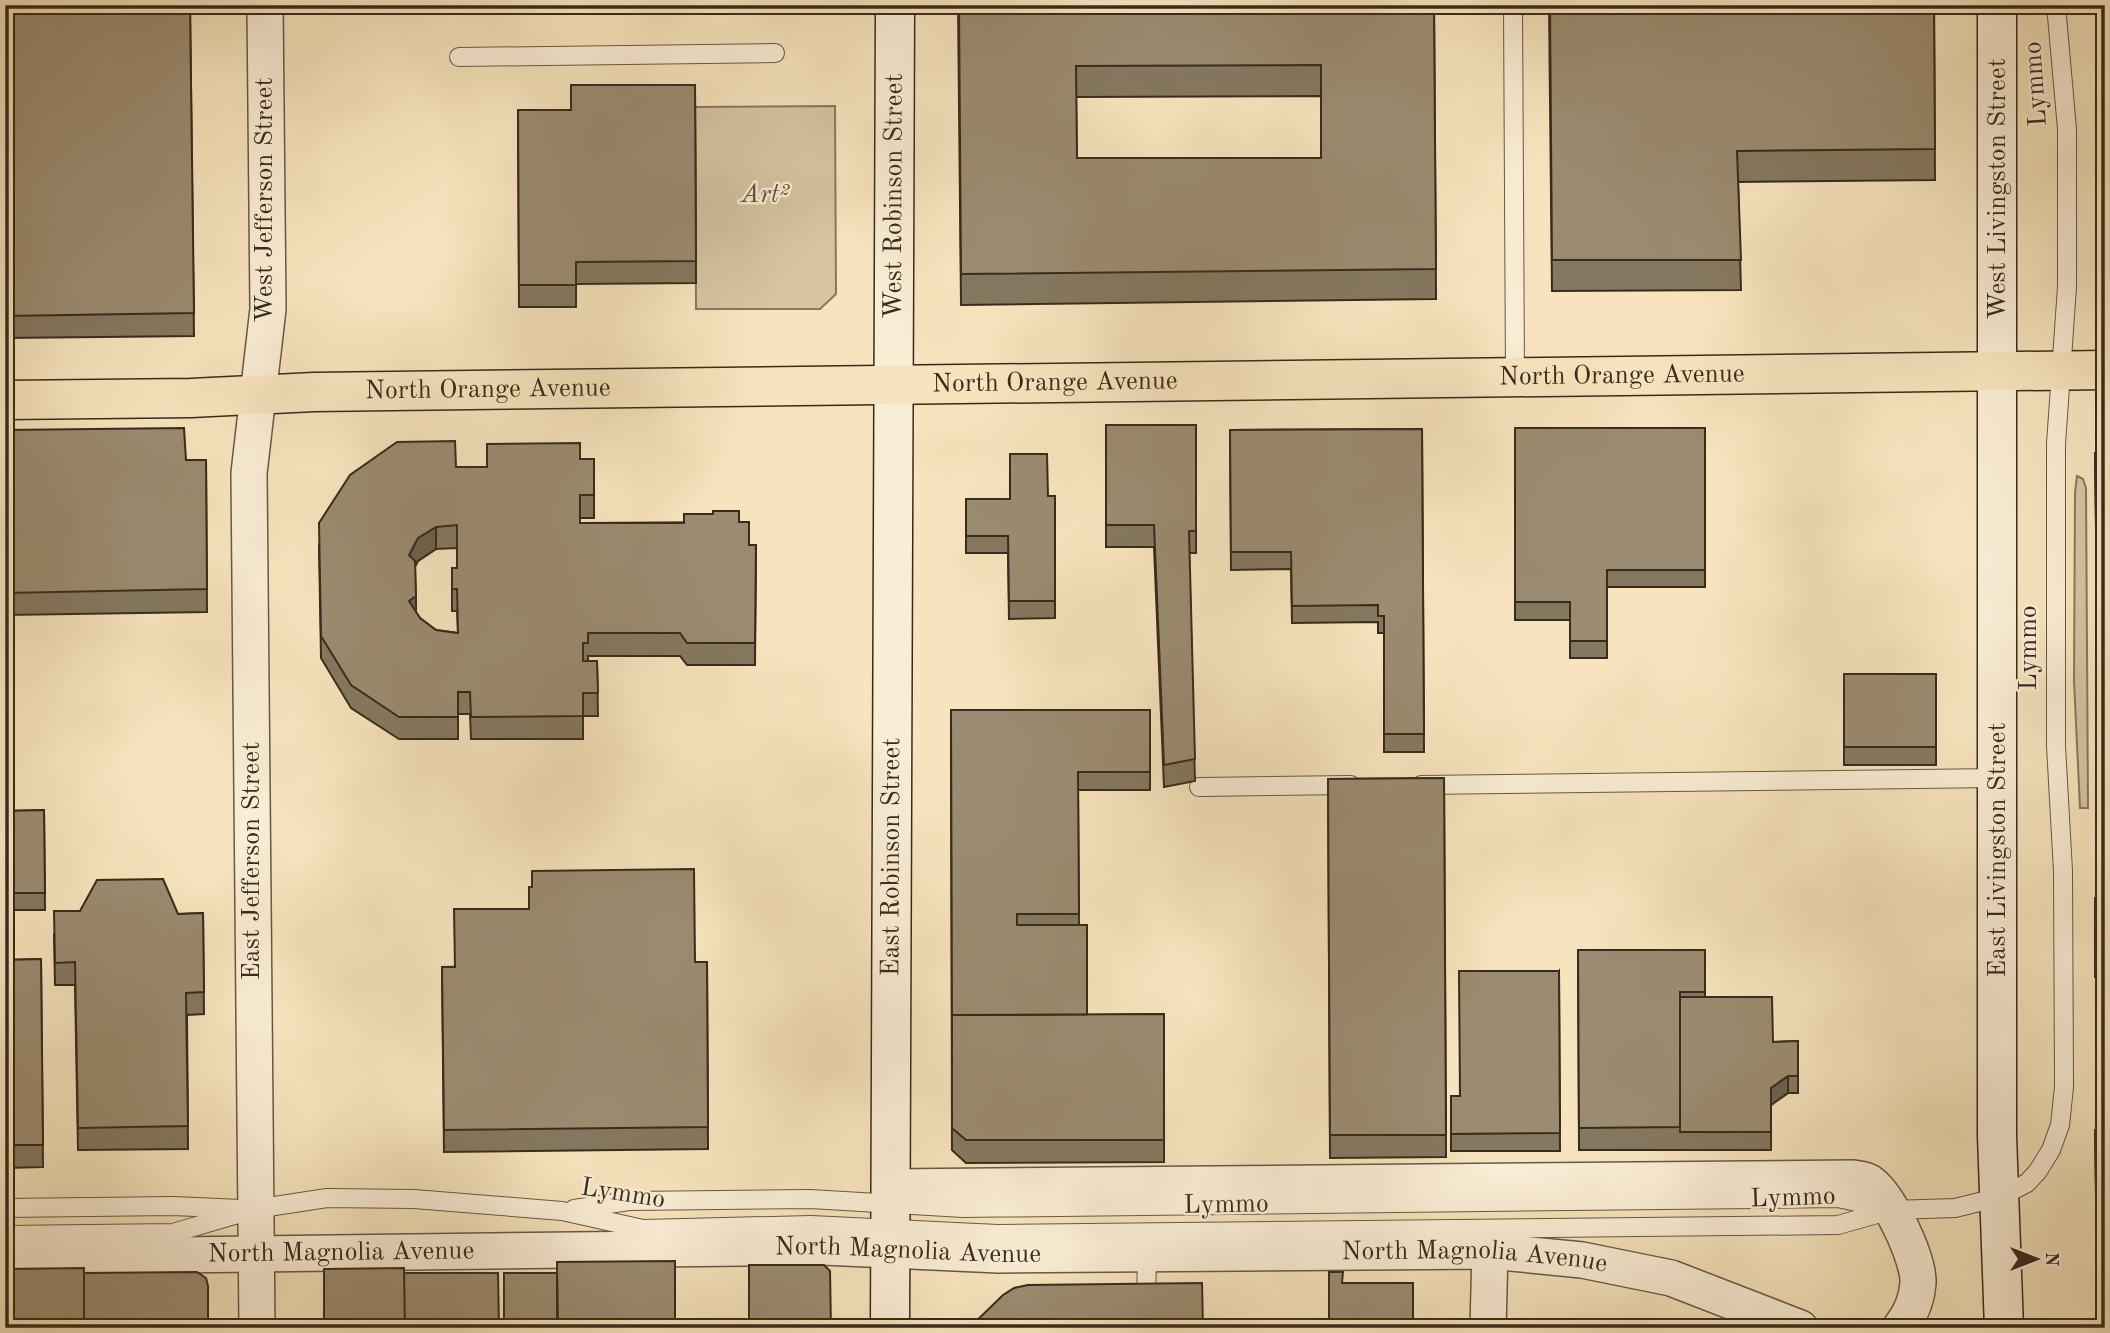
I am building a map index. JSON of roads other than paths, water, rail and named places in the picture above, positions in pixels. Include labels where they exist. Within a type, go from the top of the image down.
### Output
[{"type":"main road","name":"North Orange Avenue","points":[[5,400],[191,398],[314,392],[2105,370]]},
{"type":"street","name":"West Jefferson Street","points":[[258,395],[268,309],[265,5]]},
{"type":"street","name":"West Robinson Street","points":[[892,385],[895,5]]},
{"type":"street","name":"West Livingston Street","points":[[1997,5],[1999,372]]},
{"type":"street","name":"East Livingston Street","points":[[1999,372],[1997,1136],[2004,1328]]},
{"type":"street","name":"East Robinson Street","points":[[890,1328],[892,385]]},
{"type":"street","name":"East Jefferson Street","points":[[257,1328],[249,473],[258,395]]},
{"type":"street","name":"North Magnolia Avenue","points":[[5,1257],[823,1247],[890,1217],[1853,1178],[1871,1183],[1891,1210],[1910,1245],[1918,1280],[1916,1299],[1910,1316],[1900,1328]]},
{"type":"street","name":"North Magnolia Avenue","points":[[890,1217],[999,1255],[1490,1251],[1582,1260],[1671,1278],[1800,1328]]},
{"type":"street","points":[[1488,1328],[1490,1251]]},
{"type":"lane","points":[[1513,5],[1515,378]]},
{"type":"lane","name":"Lymmo","points":[[562,1211],[629,1201],[810,1199],[890,1217],[998,1234],[1838,1225],[1891,1210],[1955,1208],[2000,1197],[2027,1183],[2052,1150],[2063,1103],[2063,871],[2056,746],[2056,444],[2067,286],[2067,130],[2056,5]]},
{"type":"lane","points":[[458,57],[775,52]]},
{"type":"lane","points":[[1405,785],[1998,778]]},
{"type":"lane","points":[[1199,787],[1367,785]]},
{"type":"lane","name":"Lymmo","points":[[5,1235],[173,1233],[255,1209],[327,1198],[414,1199],[562,1211],[643,1229],[811,1225],[890,1217]]},
{"type":"lane","name":"Lymmo","points":[[5,1208],[173,1206],[255,1209]]},
{"type":"lane","points":[[1146,1306],[1147,1255]]},
{"type":"park label","name":"Art²","points":[[765,195]]}]
